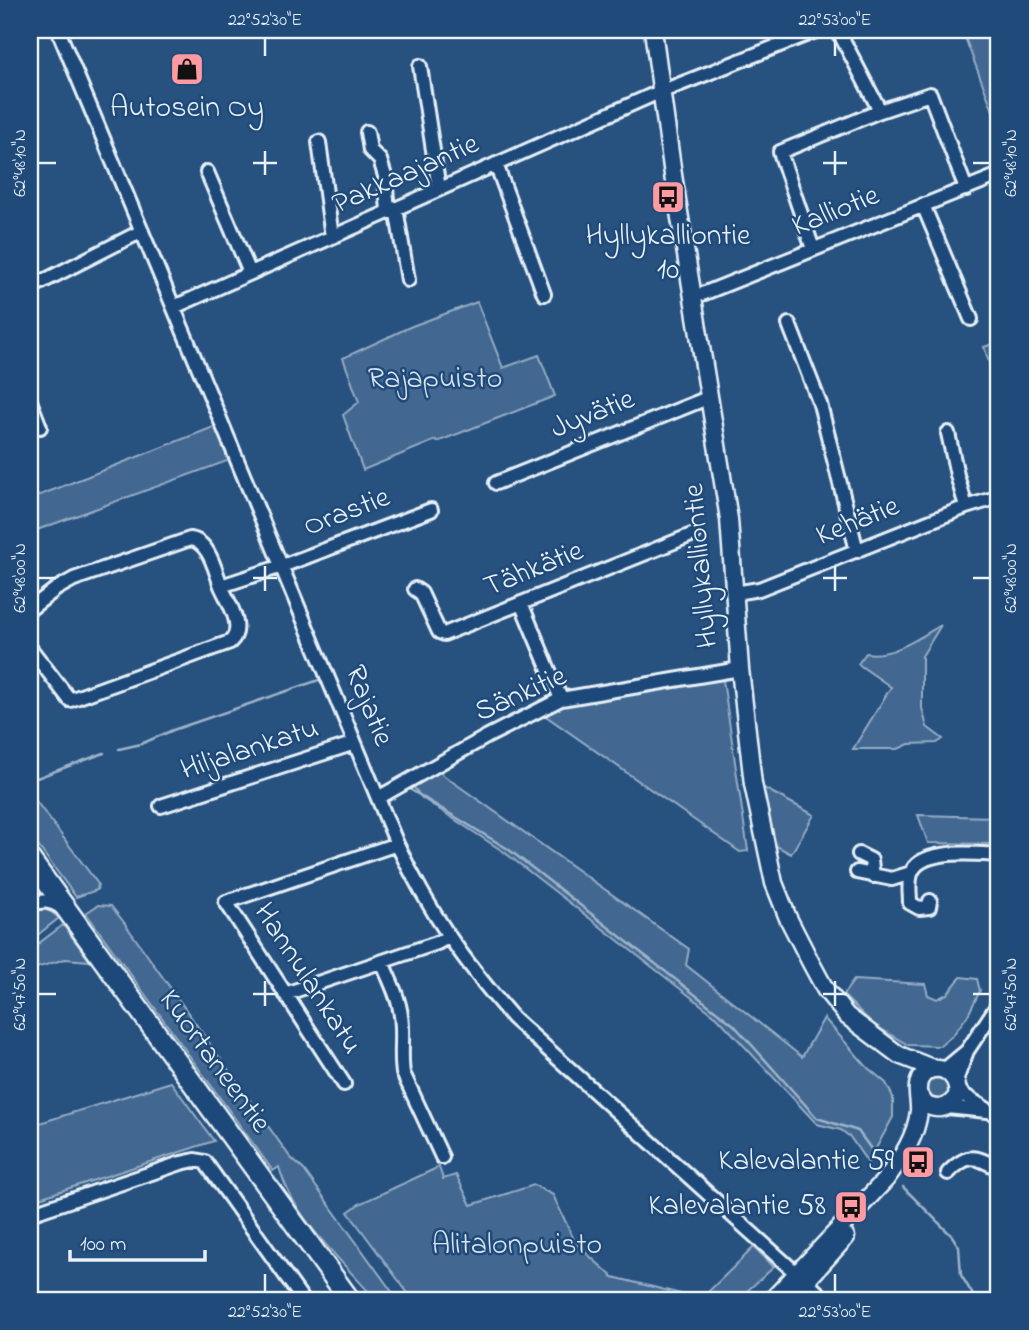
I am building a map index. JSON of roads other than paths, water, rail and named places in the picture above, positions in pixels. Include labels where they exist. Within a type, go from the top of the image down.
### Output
[{"type":"highway","name":"Kuortaneentie","points":[[30,859],[350,1300]]},
{"type":"main road","name":"Hyllykalliontie","points":[[653,30],[660,92],[729,519],[740,669],[754,784],[774,883],[788,918],[825,989],[847,1016],[899,1055],[948,1077]]},
{"type":"main road","name":"Hyllykalliontie","points":[[899,1055],[916,1079],[918,1089]]},
{"type":"main road","points":[[772,1300],[801,1277],[864,1216],[911,1158],[932,1117],[953,1102],[948,1077],[921,1077],[917,1119],[902,1158],[801,1277],[789,1300]]},
{"type":"main road","points":[[918,1089],[926,1105],[944,1108]]},
{"type":"street","name":"Rajatie","points":[[58,30],[397,845],[417,886],[448,937],[513,1018],[826,1300]]},
{"type":"street","name":"Pakkaajantie","points":[[174,307],[660,92],[818,30]]},
{"type":"street","points":[[833,30],[841,36],[880,111]]},
{"type":"street","points":[[420,66],[439,189]]},
{"type":"street","points":[[813,249],[780,152],[880,111],[930,94],[966,189]]},
{"type":"street","points":[[367,132],[370,150],[380,160],[385,176],[408,280]]},
{"type":"street","points":[[319,142],[332,237]]},
{"type":"street","points":[[496,164],[544,294]]},
{"type":"street","points":[[207,172],[250,273]]},
{"type":"street","name":"Kalliotie","points":[[692,296],[999,175]]},
{"type":"street","points":[[923,205],[971,319]]},
{"type":"street","points":[[30,288],[142,231]]},
{"type":"street","points":[[789,324],[820,404],[857,551]]},
{"type":"street","name":"Jyvätie","points":[[496,483],[710,397]]},
{"type":"street","points":[[30,401],[40,427]]},
{"type":"street","points":[[948,433],[966,507]]},
{"type":"street","name":"Kehätie","points":[[735,593],[759,589],[966,507],[999,497]]},
{"type":"street","name":"Orastie","points":[[221,586],[431,510]]},
{"type":"street","name":"Tähkätie","points":[[415,589],[421,593],[439,632],[444,634],[694,534]]},
{"type":"street","points":[[30,610],[74,579],[190,539],[197,539],[203,544],[238,629],[236,637],[230,642],[70,699],[30,648]]},
{"type":"street","points":[[521,603],[561,699]]},
{"type":"street","name":"Sänkitie","points":[[378,797],[561,699],[740,669]]},
{"type":"street","name":"Hiljalankatu","points":[[161,806],[355,743]]},
{"type":"street","name":"Hannulankatu","points":[[344,1084],[226,902],[397,845]]},
{"type":"street","points":[[859,854],[871,860],[873,876]]},
{"type":"street","points":[[857,872],[892,879],[911,873],[920,862],[937,855],[999,855]]},
{"type":"street","points":[[911,873],[910,903],[919,908],[929,907],[930,901]]},
{"type":"street","points":[[30,905],[47,901],[68,912]]},
{"type":"street","points":[[285,994],[448,937]]},
{"type":"street","points":[[382,961],[401,1017],[403,1073],[442,1157]]},
{"type":"street","points":[[993,1114],[948,1077],[999,1003]]},
{"type":"street","points":[[944,1108],[993,1114]]},
{"type":"street","points":[[948,1173],[960,1160],[972,1158],[999,1169]]},
{"type":"street","points":[[30,1214],[181,1163],[195,1160],[205,1162],[303,1300]]},
{"type":"waterway","points":[[119,749],[141,744],[173,730],[319,680]]},
{"type":"waterway","points":[[34,779],[104,753]]},
{"type":"waterway","points":[[411,790],[508,849],[734,1025],[817,1118],[858,1131],[874,1153]]},
{"type":"waterway","points":[[903,1187],[952,1236],[959,1247],[961,1275],[976,1300]]},
{"type":"place","name":"Autosein Oy","points":[[187,69]]},
{"type":"place","name":"Hyllykalliontie 10","points":[[668,197]]},
{"type":"place","name":"Kalevalantie 59","points":[[918,1162]]},
{"type":"place","name":"Kalevalantie 58","points":[[851,1207]]},
{"type":"park label","name":"Rajapuisto","points":[[435,380]]},
{"type":"park label","name":"Alitalonpuisto","points":[[517,1246]]}]
